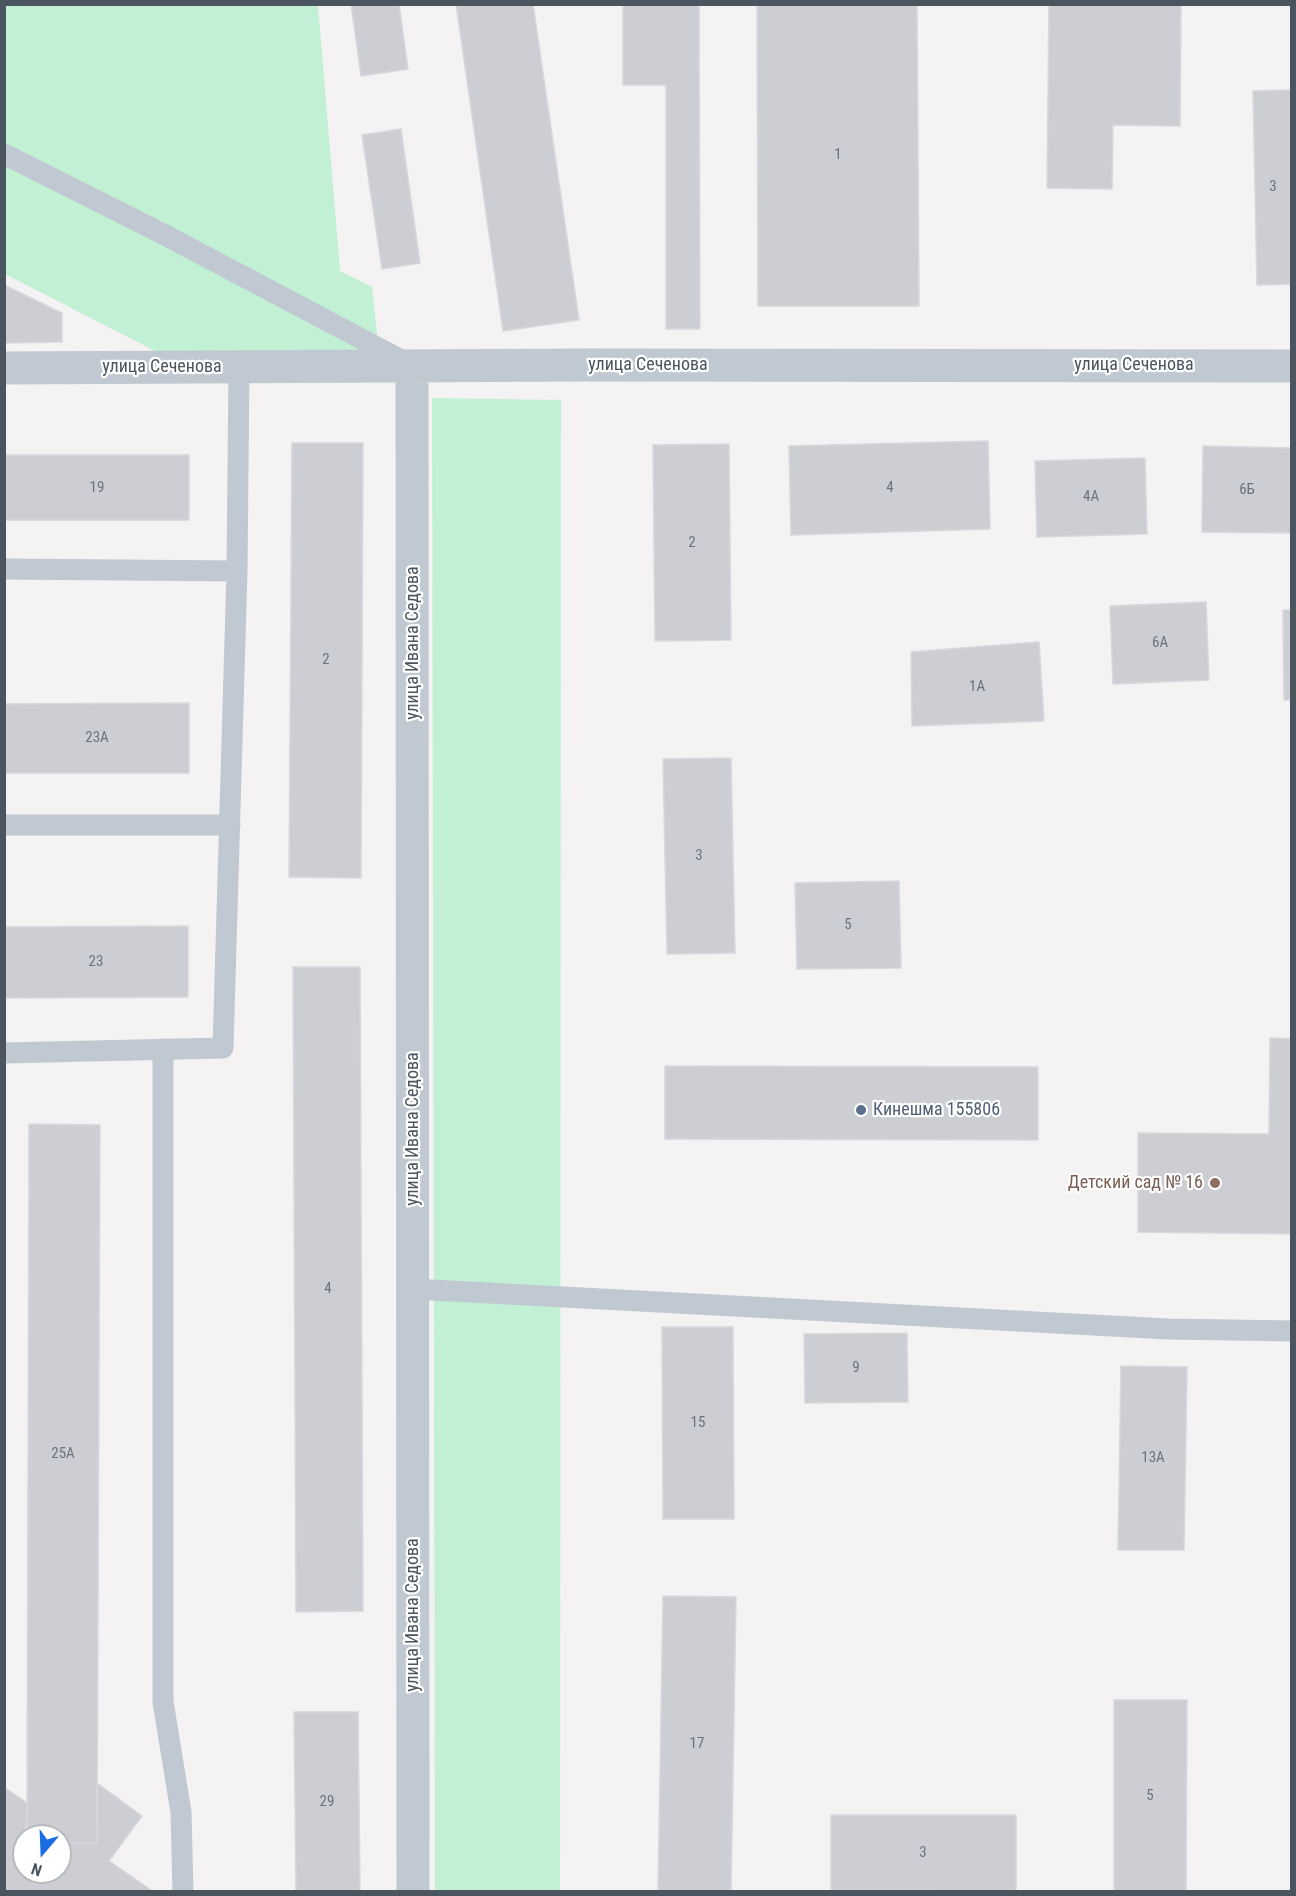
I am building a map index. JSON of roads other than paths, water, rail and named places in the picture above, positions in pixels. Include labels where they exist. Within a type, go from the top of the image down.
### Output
[{"type":"street","name":"улица Ивана Седова","points":[[412,366],[413,1892]]},
{"type":"street","name":"улица Сеченова","points":[[4,368],[1292,366]]},
{"type":"lane","points":[[4,154],[165,235],[412,366]]},
{"type":"lane","points":[[4,1053],[223,1048],[237,571],[239,367]]},
{"type":"lane","points":[[4,569],[237,571]]},
{"type":"lane","points":[[4,825],[230,825]]},
{"type":"lane","points":[[163,1049],[163,1702],[181,1812],[183,1892]]},
{"type":"lane","points":[[413,1289],[1168,1329],[1292,1331]]},
{"type":"place","name":"Кинешма 155806","points":[[861,1110]]},
{"type":"place","name":"Детский сад № 16","points":[[1215,1183]]}]
